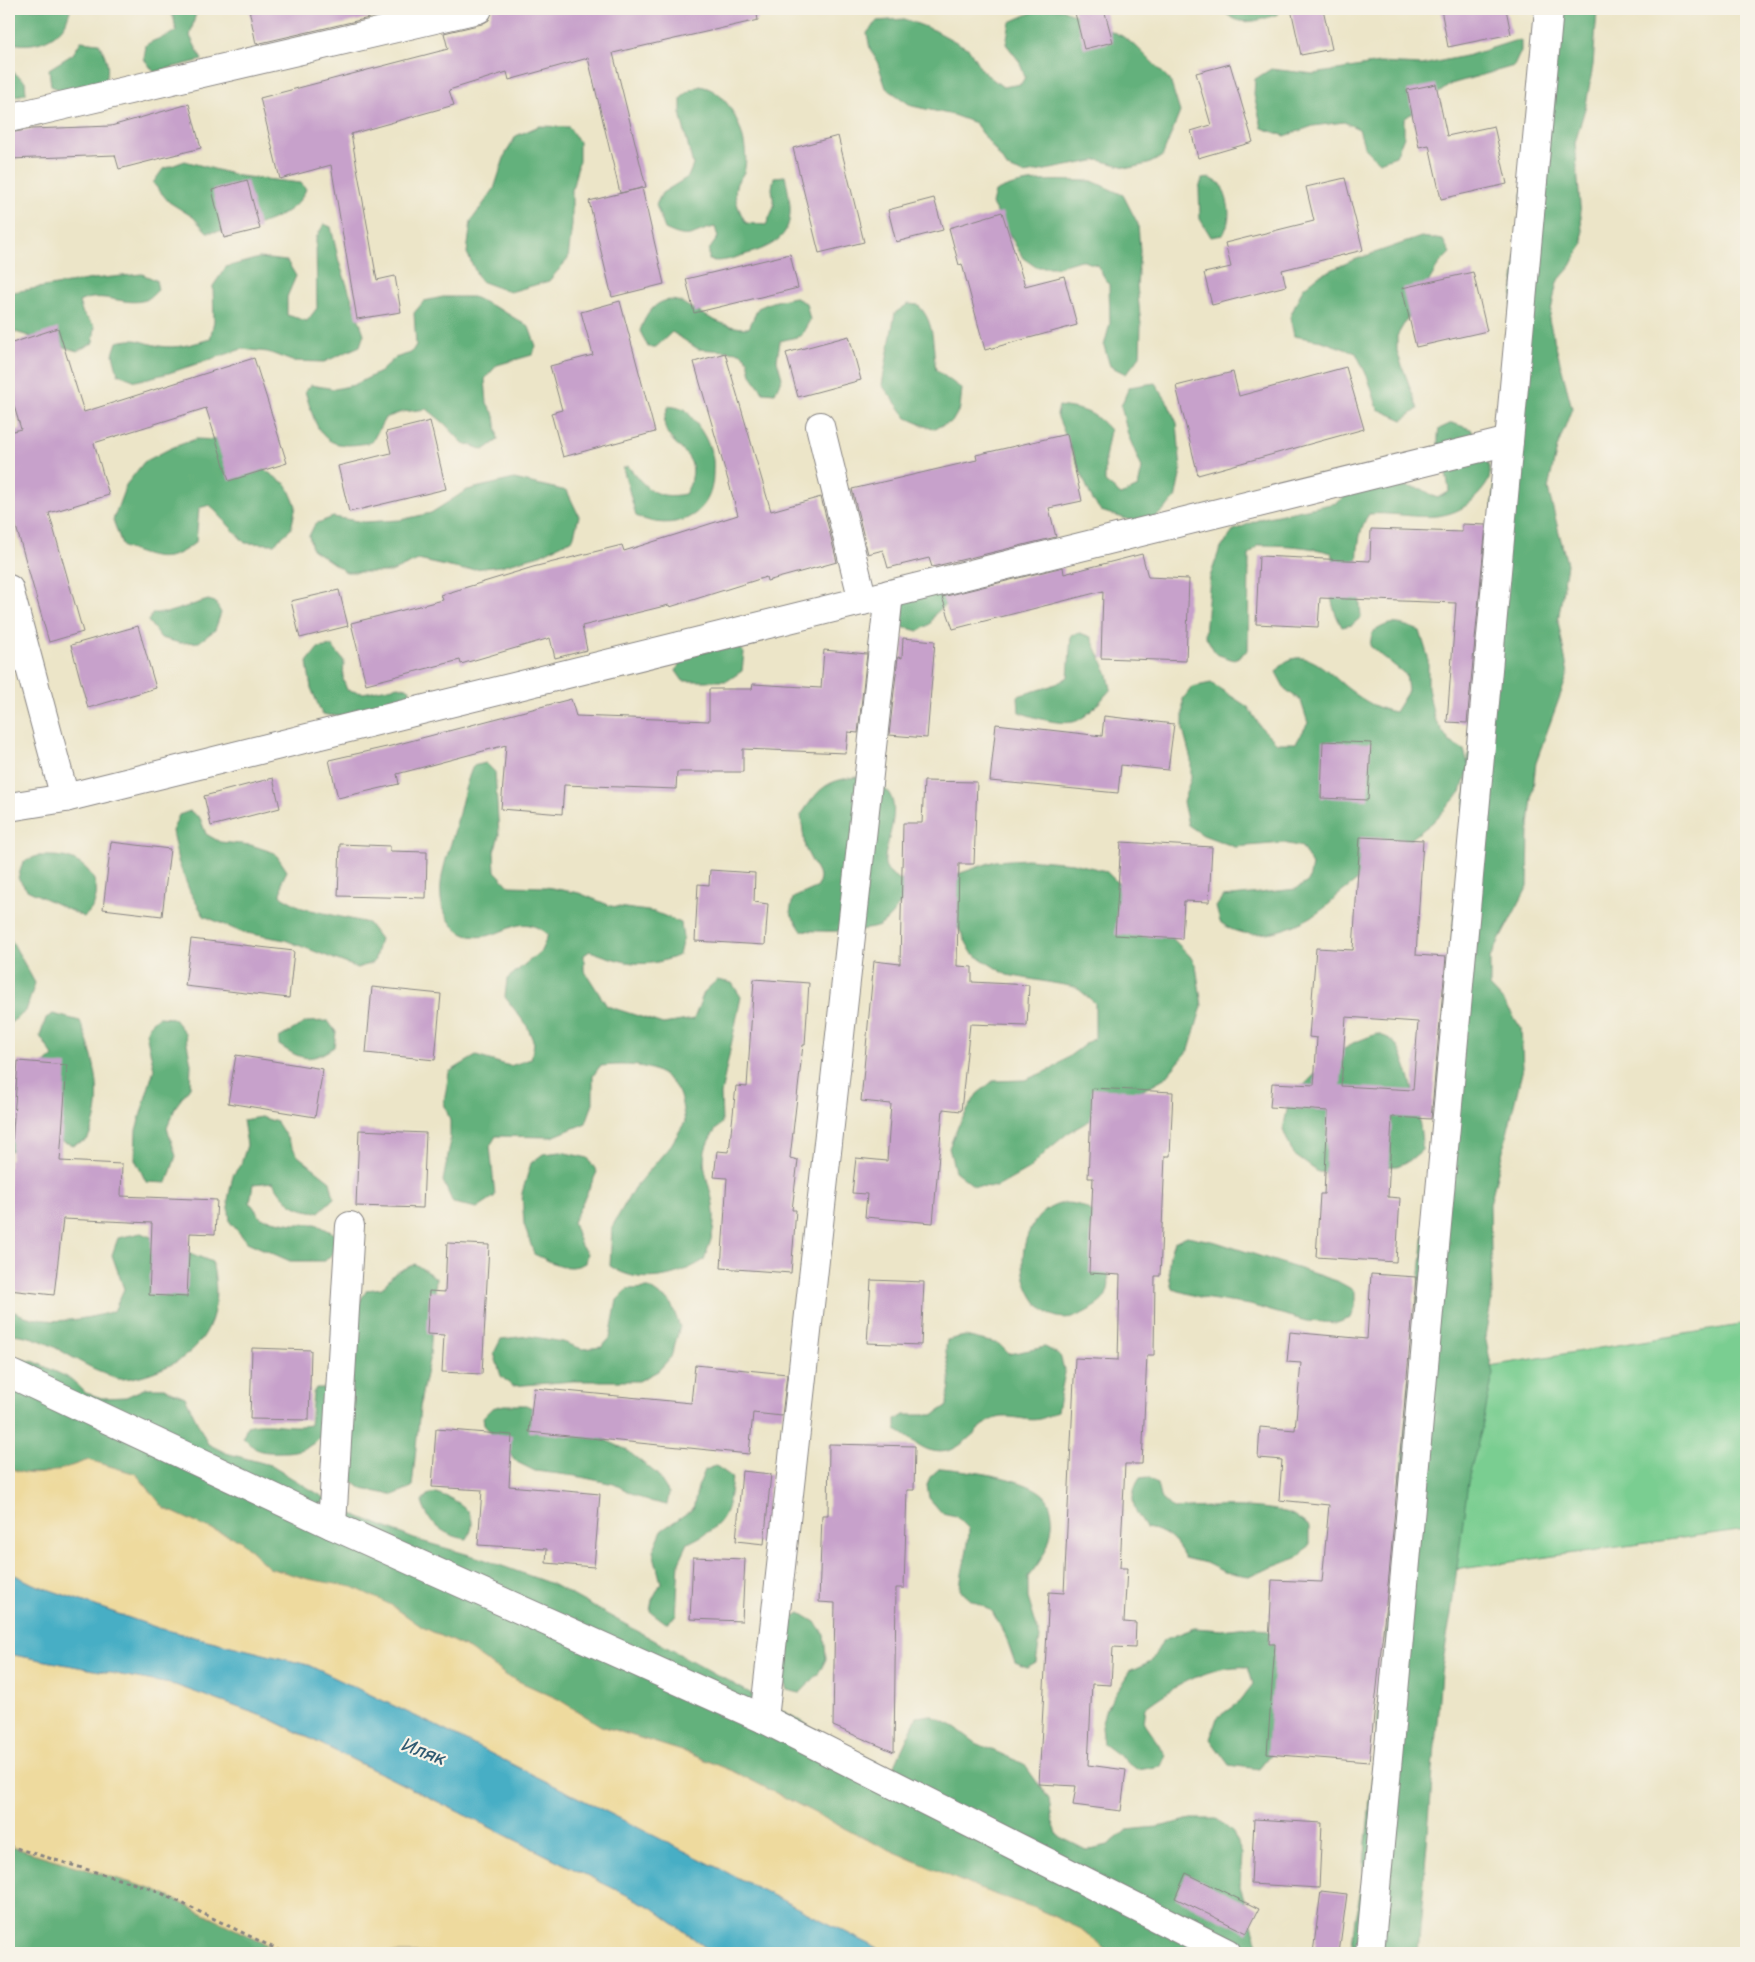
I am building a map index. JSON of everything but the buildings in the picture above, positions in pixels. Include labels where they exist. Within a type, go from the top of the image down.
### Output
[{"type":"lane","points":[[9,118],[478,9]]},
{"type":"lane","points":[[1370,1953],[1549,9]]},
{"type":"lane","points":[[820,426],[863,601]]},
{"type":"lane","points":[[9,807],[65,798],[1509,442]]},
{"type":"lane","points":[[9,589],[65,798]]},
{"type":"lane","points":[[764,1719],[889,594]]},
{"type":"lane","points":[[332,1525],[350,1226]]},
{"type":"lane","points":[[9,1373],[332,1525],[764,1719],[1227,1953]]},
{"type":"path","points":[[9,1846],[156,1890],[284,1953]]},
{"type":"green space","points":[[9,9],[71,9],[64,25],[52,37],[38,43],[16,44],[9,42]]},
{"type":"green space","points":[[169,9],[197,9],[190,36],[202,60],[154,72],[144,59],[146,45],[176,31],[174,19]]},
{"type":"green space","points":[[1040,9],[1062,9],[1122,36],[1137,47],[1170,80],[1180,112],[1162,157],[1148,164],[1129,168],[1099,160],[1024,174],[1008,168],[975,123],[953,115],[912,106],[886,88],[877,61],[870,49],[867,33],[877,21],[904,19],[934,30],[969,49],[982,71],[1003,87],[1021,84],[1025,77],[1019,61],[1006,44],[1010,22]]},
{"type":"green space","points":[[1221,9],[1279,9],[1278,14],[1248,22],[1234,19]]},
{"type":"green space","points":[[1540,9],[1597,9],[1593,65],[1586,105],[1575,143],[1583,243],[1571,266],[1557,282],[1549,320],[1572,408],[1557,448],[1548,489],[1567,564],[1558,621],[1568,674],[1536,762],[1529,825],[1528,886],[1490,958],[1490,987],[1504,1002],[1521,1028],[1523,1068],[1490,1204],[1492,1297],[1485,1336],[1493,1374],[1482,1428],[1469,1475],[1451,1614],[1441,1673],[1418,1953],[1351,1953],[1362,1885],[1468,769],[1461,792],[1433,822],[1316,914],[1274,932],[1246,933],[1231,929],[1220,922],[1216,907],[1223,897],[1296,889],[1309,881],[1312,865],[1302,847],[1284,843],[1235,847],[1203,835],[1188,825],[1183,802],[1191,778],[1191,760],[1183,730],[1183,699],[1192,687],[1211,683],[1248,707],[1260,726],[1277,743],[1296,743],[1308,723],[1301,701],[1285,689],[1276,672],[1287,661],[1305,658],[1321,666],[1366,701],[1377,707],[1395,712],[1408,691],[1406,675],[1370,646],[1372,633],[1390,624],[1401,624],[1420,631],[1428,657],[1428,688],[1434,718],[1449,741],[1464,750],[1468,764]]},
{"type":"green space","points":[[81,41],[99,43],[102,48],[108,69],[103,84],[63,91],[51,86],[49,69],[73,54]]},
{"type":"green space","points":[[1514,41],[1521,41],[1521,51],[1514,66],[1451,84],[1404,119],[1404,136],[1396,156],[1379,162],[1365,149],[1359,129],[1344,122],[1313,126],[1285,136],[1262,128],[1254,95],[1255,79],[1271,69],[1314,74],[1379,63],[1422,65],[1470,55]]},
{"type":"green space","points":[[9,69],[25,81],[26,94],[9,97]]},
{"type":"green space","points":[[700,86],[712,90],[723,98],[740,128],[746,162],[744,172],[737,184],[735,196],[739,210],[746,223],[766,225],[774,207],[772,188],[774,177],[785,176],[790,205],[790,217],[787,227],[774,243],[763,249],[733,258],[714,261],[709,260],[709,250],[718,237],[715,227],[691,235],[674,233],[665,229],[656,205],[662,193],[688,177],[693,165],[681,117],[681,98],[689,91]]},
{"type":"green space","points":[[539,126],[569,127],[579,142],[579,161],[572,190],[572,224],[568,259],[549,281],[510,292],[480,281],[467,253],[471,221],[494,189],[505,155],[516,136]]},
{"type":"green space","points":[[185,161],[239,176],[301,183],[306,189],[300,200],[278,217],[249,227],[207,232],[193,217],[169,202],[153,183],[163,169]]},
{"type":"green space","points":[[1210,178],[1221,184],[1229,210],[1228,222],[1223,235],[1211,237],[1200,219],[1199,189],[1202,179]]},
{"type":"green space","points":[[1042,181],[1092,181],[1123,195],[1138,224],[1140,251],[1137,286],[1141,325],[1140,356],[1126,374],[1110,366],[1104,346],[1110,323],[1109,285],[1097,265],[1080,260],[1057,267],[1036,267],[1023,258],[992,204],[995,192],[1018,184]]},
{"type":"green space","points":[[324,224],[331,227],[339,262],[364,334],[360,346],[324,362],[292,361],[268,352],[242,349],[169,373],[136,381],[118,374],[113,354],[117,342],[135,340],[172,347],[210,339],[214,321],[213,286],[226,267],[259,258],[287,261],[296,276],[287,297],[287,315],[307,321],[317,308],[316,238]]},
{"type":"green space","points":[[1421,237],[1443,240],[1450,253],[1439,264],[1397,336],[1397,352],[1418,409],[1403,420],[1378,409],[1368,378],[1356,353],[1322,341],[1294,336],[1290,317],[1303,288],[1318,276],[1351,261]]},
{"type":"green space","points":[[142,274],[156,280],[158,290],[146,300],[129,302],[96,298],[79,302],[83,314],[95,326],[93,343],[77,351],[9,330],[9,295],[13,292],[93,279]]},
{"type":"green space","points":[[443,297],[473,297],[503,311],[529,327],[536,346],[532,355],[497,365],[485,379],[487,403],[495,416],[498,440],[484,450],[463,443],[427,409],[402,412],[385,418],[372,442],[342,445],[332,442],[324,436],[318,428],[305,391],[311,385],[335,389],[354,385],[380,372],[395,358],[411,353],[416,345],[414,313],[424,301]]},
{"type":"green space","points":[[794,297],[806,303],[810,320],[801,336],[780,341],[777,360],[782,378],[775,393],[763,392],[751,375],[748,360],[740,352],[698,349],[672,332],[656,347],[648,347],[640,331],[649,313],[663,301],[679,302],[733,327],[749,328],[758,308],[772,302]]},
{"type":"green space","points":[[908,304],[918,305],[928,319],[931,327],[936,370],[962,389],[960,408],[952,422],[932,429],[907,418],[882,385],[895,313]]},
{"type":"green space","points":[[1155,383],[1167,401],[1177,423],[1181,471],[1175,499],[1156,517],[1136,522],[1101,511],[1092,499],[1057,415],[1059,406],[1082,410],[1099,419],[1110,430],[1105,458],[1105,482],[1121,495],[1138,487],[1142,468],[1128,435],[1121,406],[1129,387]]},
{"type":"green space","points":[[669,406],[685,409],[701,430],[712,455],[713,474],[711,489],[706,502],[698,511],[688,518],[676,522],[663,523],[636,516],[623,468],[628,466],[640,481],[658,494],[685,494],[692,478],[692,465],[666,431],[665,420]]},
{"type":"green space","points":[[1452,423],[1471,429],[1488,462],[1490,476],[1488,482],[1466,506],[1440,516],[1369,514],[1363,524],[1358,549],[1361,617],[1352,625],[1342,627],[1337,617],[1331,596],[1334,569],[1332,553],[1295,546],[1258,545],[1249,555],[1248,650],[1234,660],[1216,654],[1205,635],[1210,577],[1219,551],[1234,530],[1263,518],[1336,503],[1350,492],[1372,488],[1401,486],[1422,489],[1437,498],[1449,492],[1438,445],[1439,429]]},
{"type":"green space","points":[[196,439],[220,440],[287,485],[296,506],[291,529],[274,544],[245,543],[210,505],[199,508],[196,542],[177,554],[161,558],[152,557],[123,547],[113,520],[126,485],[144,462],[171,448]]},
{"type":"green space","points":[[514,479],[567,491],[579,516],[573,539],[540,555],[501,566],[464,570],[418,560],[391,572],[346,572],[312,549],[309,536],[315,524],[333,517],[364,522],[400,520],[431,513],[467,490]]},
{"type":"green space","points":[[879,587],[964,588],[934,615],[930,624],[919,631],[898,626]]},
{"type":"green space","points":[[208,600],[215,602],[221,613],[215,630],[199,642],[180,643],[161,638],[148,621],[153,613],[166,613]]},
{"type":"green space","points":[[1080,633],[1091,637],[1108,675],[1111,689],[1089,713],[1073,722],[1053,721],[1019,712],[1018,696],[1050,686],[1068,677],[1071,635]]},
{"type":"green space","points":[[737,644],[744,653],[742,671],[727,681],[683,681],[676,671],[682,658]]},
{"type":"green space","points":[[332,646],[344,661],[343,679],[347,690],[363,693],[398,686],[410,689],[409,699],[390,708],[367,714],[332,716],[322,714],[311,688],[307,662],[318,648]]},
{"type":"green space","points":[[486,763],[495,772],[499,835],[494,852],[495,871],[509,886],[546,887],[579,893],[611,906],[655,912],[681,923],[683,938],[679,955],[667,960],[634,963],[613,959],[590,951],[584,955],[584,970],[607,1006],[663,1024],[694,1019],[704,992],[717,980],[732,983],[741,997],[721,1094],[722,1123],[711,1136],[704,1160],[713,1207],[713,1231],[704,1260],[682,1271],[670,1275],[645,1278],[621,1272],[610,1266],[612,1227],[634,1188],[671,1145],[685,1122],[678,1091],[661,1073],[651,1069],[631,1065],[600,1066],[593,1076],[593,1103],[586,1123],[552,1137],[496,1136],[490,1146],[495,1196],[477,1208],[453,1203],[443,1181],[450,1145],[450,1121],[444,1103],[449,1072],[476,1056],[510,1066],[531,1059],[534,1043],[527,1026],[505,997],[507,979],[541,951],[548,935],[537,928],[519,925],[492,935],[482,937],[470,936],[454,927],[444,911],[441,899],[441,881],[465,789],[473,766]]},
{"type":"green space","points":[[858,777],[880,785],[889,793],[893,804],[893,816],[885,862],[888,872],[903,881],[905,897],[890,917],[879,926],[873,928],[829,931],[801,930],[790,912],[793,898],[818,887],[820,877],[805,848],[801,815],[818,792],[830,783]]},
{"type":"green space","points":[[190,811],[200,818],[206,834],[220,842],[251,845],[275,853],[287,871],[282,881],[281,896],[302,908],[368,923],[380,939],[374,962],[358,968],[285,940],[241,932],[204,916],[190,892],[178,861],[172,831],[179,815]]},
{"type":"green space","points":[[37,856],[56,856],[71,859],[89,872],[94,879],[96,895],[94,903],[84,917],[27,890],[18,878],[23,862]]},
{"type":"green space","points":[[1027,859],[1073,863],[1106,871],[1190,956],[1196,966],[1202,1006],[1189,1050],[1166,1077],[1068,1133],[1029,1169],[997,1187],[974,1186],[955,1171],[949,1148],[957,1128],[977,1094],[993,1081],[1025,1080],[1052,1069],[1095,1037],[1095,1003],[1076,987],[1007,975],[972,953],[940,894],[955,875],[995,861]]},
{"type":"green space","points":[[9,936],[35,983],[26,1011],[9,1024]]},
{"type":"green space","points":[[53,1014],[80,1021],[85,1035],[97,1080],[98,1096],[93,1126],[87,1140],[73,1145],[58,1140],[9,1151],[9,1096],[53,1056],[40,1036],[46,1018]]},
{"type":"green space","points":[[158,1017],[173,1018],[185,1033],[191,1064],[190,1087],[176,1106],[167,1128],[176,1156],[167,1183],[146,1182],[135,1159],[136,1130],[154,1069],[146,1033],[150,1024]]},
{"type":"green space","points":[[328,1021],[336,1032],[334,1047],[319,1056],[306,1058],[294,1054],[279,1045],[279,1038],[306,1022]]},
{"type":"green space","points":[[1376,1034],[1387,1038],[1396,1045],[1406,1066],[1420,1127],[1422,1150],[1409,1161],[1397,1166],[1369,1167],[1345,1175],[1318,1172],[1293,1154],[1283,1130],[1289,1100],[1330,1059],[1353,1043]]},
{"type":"green space","points":[[261,1117],[277,1122],[298,1156],[330,1181],[334,1198],[319,1212],[311,1211],[292,1204],[282,1195],[273,1182],[253,1184],[250,1202],[261,1218],[293,1224],[316,1224],[335,1234],[335,1251],[325,1261],[290,1261],[247,1242],[230,1222],[228,1200],[233,1175],[241,1164],[247,1145],[243,1120]]},
{"type":"green space","points":[[561,1152],[588,1158],[597,1172],[573,1222],[581,1246],[587,1253],[585,1263],[572,1267],[553,1263],[534,1254],[524,1224],[522,1193],[531,1163],[543,1154]]},
{"type":"green space","points":[[1064,1203],[1076,1204],[1086,1208],[1098,1221],[1104,1240],[1109,1283],[1108,1291],[1099,1304],[1081,1314],[1065,1318],[1050,1314],[1037,1304],[1026,1283],[1023,1269],[1023,1254],[1031,1227],[1039,1216],[1050,1208]]},
{"type":"green space","points":[[141,1233],[212,1262],[216,1297],[214,1313],[209,1327],[201,1340],[190,1352],[177,1361],[156,1371],[136,1377],[120,1379],[90,1367],[46,1343],[23,1335],[9,1334],[9,1309],[21,1315],[47,1320],[74,1320],[114,1311],[124,1289],[112,1255],[118,1238]]},
{"type":"green space","points":[[1187,1236],[1216,1242],[1337,1281],[1355,1291],[1355,1308],[1351,1318],[1337,1323],[1306,1321],[1250,1305],[1203,1298],[1172,1289],[1169,1266],[1170,1254],[1174,1242]]},
{"type":"green space","points":[[415,1264],[436,1278],[430,1355],[421,1398],[412,1487],[393,1495],[362,1489],[349,1479],[353,1335],[359,1302],[367,1290],[382,1288],[395,1273]]},
{"type":"green space","points":[[649,1288],[671,1303],[680,1327],[671,1357],[658,1371],[639,1381],[573,1381],[512,1386],[501,1376],[494,1353],[501,1339],[528,1336],[563,1342],[582,1349],[602,1347],[610,1338],[617,1300],[628,1289]]},
{"type":"green space","points":[[1746,1324],[1746,1529],[1405,1577],[1423,1377]]},
{"type":"green space","points":[[965,1336],[999,1344],[1009,1354],[1045,1347],[1060,1355],[1065,1373],[1057,1411],[1035,1420],[1002,1417],[984,1425],[951,1450],[941,1452],[929,1450],[896,1430],[896,1420],[904,1415],[933,1415],[947,1406],[950,1374],[946,1352],[947,1340]]},
{"type":"green space","points":[[9,1356],[35,1362],[71,1379],[86,1393],[102,1398],[126,1397],[146,1388],[164,1388],[185,1397],[208,1444],[226,1453],[270,1465],[350,1513],[414,1539],[480,1558],[552,1584],[879,1764],[894,1767],[917,1717],[930,1715],[953,1726],[976,1743],[1024,1764],[1049,1799],[1052,1820],[1058,1836],[1086,1850],[1108,1845],[1127,1830],[1157,1827],[1192,1819],[1217,1819],[1233,1833],[1242,1854],[1240,1886],[1261,1953],[1109,1953],[1081,1929],[1035,1908],[979,1889],[865,1839],[735,1772],[685,1752],[601,1726],[558,1699],[507,1676],[469,1649],[422,1627],[391,1605],[269,1568],[240,1540],[207,1528],[164,1508],[136,1474],[89,1460],[51,1473],[17,1473],[9,1467]]},
{"type":"green space","points":[[316,1388],[324,1388],[328,1412],[323,1432],[309,1446],[286,1452],[264,1452],[256,1449],[243,1437],[247,1426],[255,1424],[310,1425],[313,1393]]},
{"type":"green space","points":[[504,1405],[526,1405],[625,1449],[657,1474],[669,1493],[667,1505],[645,1500],[614,1484],[576,1476],[535,1471],[517,1462],[484,1425],[483,1417],[492,1408]]},
{"type":"green space","points":[[716,1466],[732,1477],[729,1502],[726,1511],[717,1525],[688,1543],[679,1562],[676,1616],[666,1623],[650,1611],[652,1600],[661,1583],[653,1551],[662,1530],[693,1509],[698,1487],[705,1470]]},
{"type":"green space","points":[[940,1468],[981,1473],[1014,1480],[1040,1492],[1047,1499],[1051,1508],[1051,1533],[1047,1547],[1028,1577],[1028,1598],[1040,1638],[1036,1663],[1027,1668],[1015,1663],[1006,1637],[992,1611],[971,1600],[960,1590],[969,1529],[956,1516],[942,1513],[929,1498],[927,1485],[930,1477]]},
{"type":"green space","points":[[1148,1477],[1157,1484],[1160,1497],[1173,1509],[1251,1507],[1281,1511],[1293,1515],[1309,1526],[1309,1545],[1299,1557],[1249,1576],[1224,1572],[1206,1563],[1185,1558],[1170,1537],[1159,1531],[1146,1528],[1135,1510],[1133,1498],[1136,1485],[1140,1478]]},
{"type":"green space","points":[[436,1493],[452,1499],[466,1509],[472,1522],[467,1539],[445,1532],[438,1528],[428,1517],[422,1502],[427,1495]]},
{"type":"green space","points":[[800,1613],[815,1622],[824,1634],[826,1659],[819,1673],[800,1693],[787,1690],[781,1676],[788,1620]]},
{"type":"green space","points":[[1255,1626],[1324,1656],[1330,1683],[1259,1769],[1229,1765],[1210,1739],[1217,1718],[1239,1702],[1253,1684],[1248,1667],[1221,1669],[1194,1678],[1169,1691],[1146,1707],[1144,1723],[1166,1755],[1161,1766],[1138,1770],[1103,1744],[1101,1726],[1105,1711],[1129,1672],[1151,1662],[1163,1640],[1195,1628],[1222,1630]]},
{"type":"green space","points":[[9,1846],[155,1890],[284,1953],[9,1953]]},
{"type":"sand","points":[[89,1460],[136,1474],[164,1508],[207,1528],[240,1540],[269,1568],[308,1579],[353,1587],[391,1605],[422,1627],[469,1649],[507,1676],[558,1699],[601,1726],[685,1752],[735,1772],[865,1839],[979,1889],[1035,1908],[1081,1929],[1109,1953],[887,1953],[436,1726],[308,1665],[158,1628],[33,1584],[9,1572],[9,1467],[18,1471],[38,1473],[59,1470]]},
{"type":"sand","points":[[9,1654],[175,1685],[270,1719],[653,1908],[713,1953],[284,1953],[155,1890],[9,1846]]},
{"type":"water","name":"Иляк","points":[[9,1572],[33,1584],[158,1628],[308,1665],[436,1726],[887,1953],[713,1953],[653,1908],[271,1719],[175,1685],[9,1654]]}]
